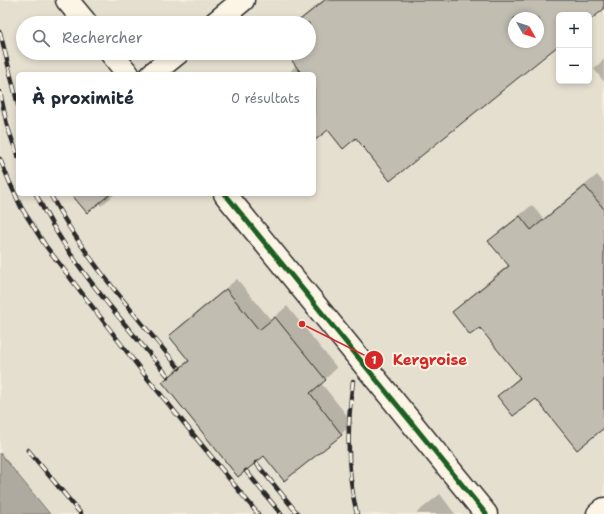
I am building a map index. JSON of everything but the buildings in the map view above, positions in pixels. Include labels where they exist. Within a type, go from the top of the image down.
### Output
[{"type":"street","points":[[67,0],[80,16]]},
{"type":"street","points":[[224,16],[243,0]]},
{"type":"street","points":[[117,60],[126,72]]},
{"type":"street","points":[[154,72],[169,60]]},
{"type":"street","points":[[228,196],[486,514]]},
{"type":"street","points":[[598,514],[604,509]]},
{"type":"shaded area","points":[[0,0],[604,0],[604,514],[50,514],[0,453]]},
{"type":"shaded area","points":[[0,453],[50,514],[0,514]]},
{"type":"railway","points":[[0,32],[16,97]]},
{"type":"railway","points":[[0,92],[7,125],[16,151]]},
{"type":"railway","points":[[0,159],[21,207],[45,245],[144,374],[258,514]]},
{"type":"railway","points":[[37,196],[49,219],[79,266],[96,289],[168,376]]},
{"type":"railway","points":[[51,196],[63,218],[110,284],[179,368]]},
{"type":"railway","points":[[353,381],[349,431],[349,464],[353,497],[357,514]]},
{"type":"railway","points":[[28,450],[81,514]]},
{"type":"railway","points":[[256,463],[298,514]]},
{"type":"railway","points":[[246,471],[281,514]]},
{"type":"cycle path","points":[[227,196],[486,514]]},
{"type":"place","name":"Kergroise","points":[[302,324]]}]
